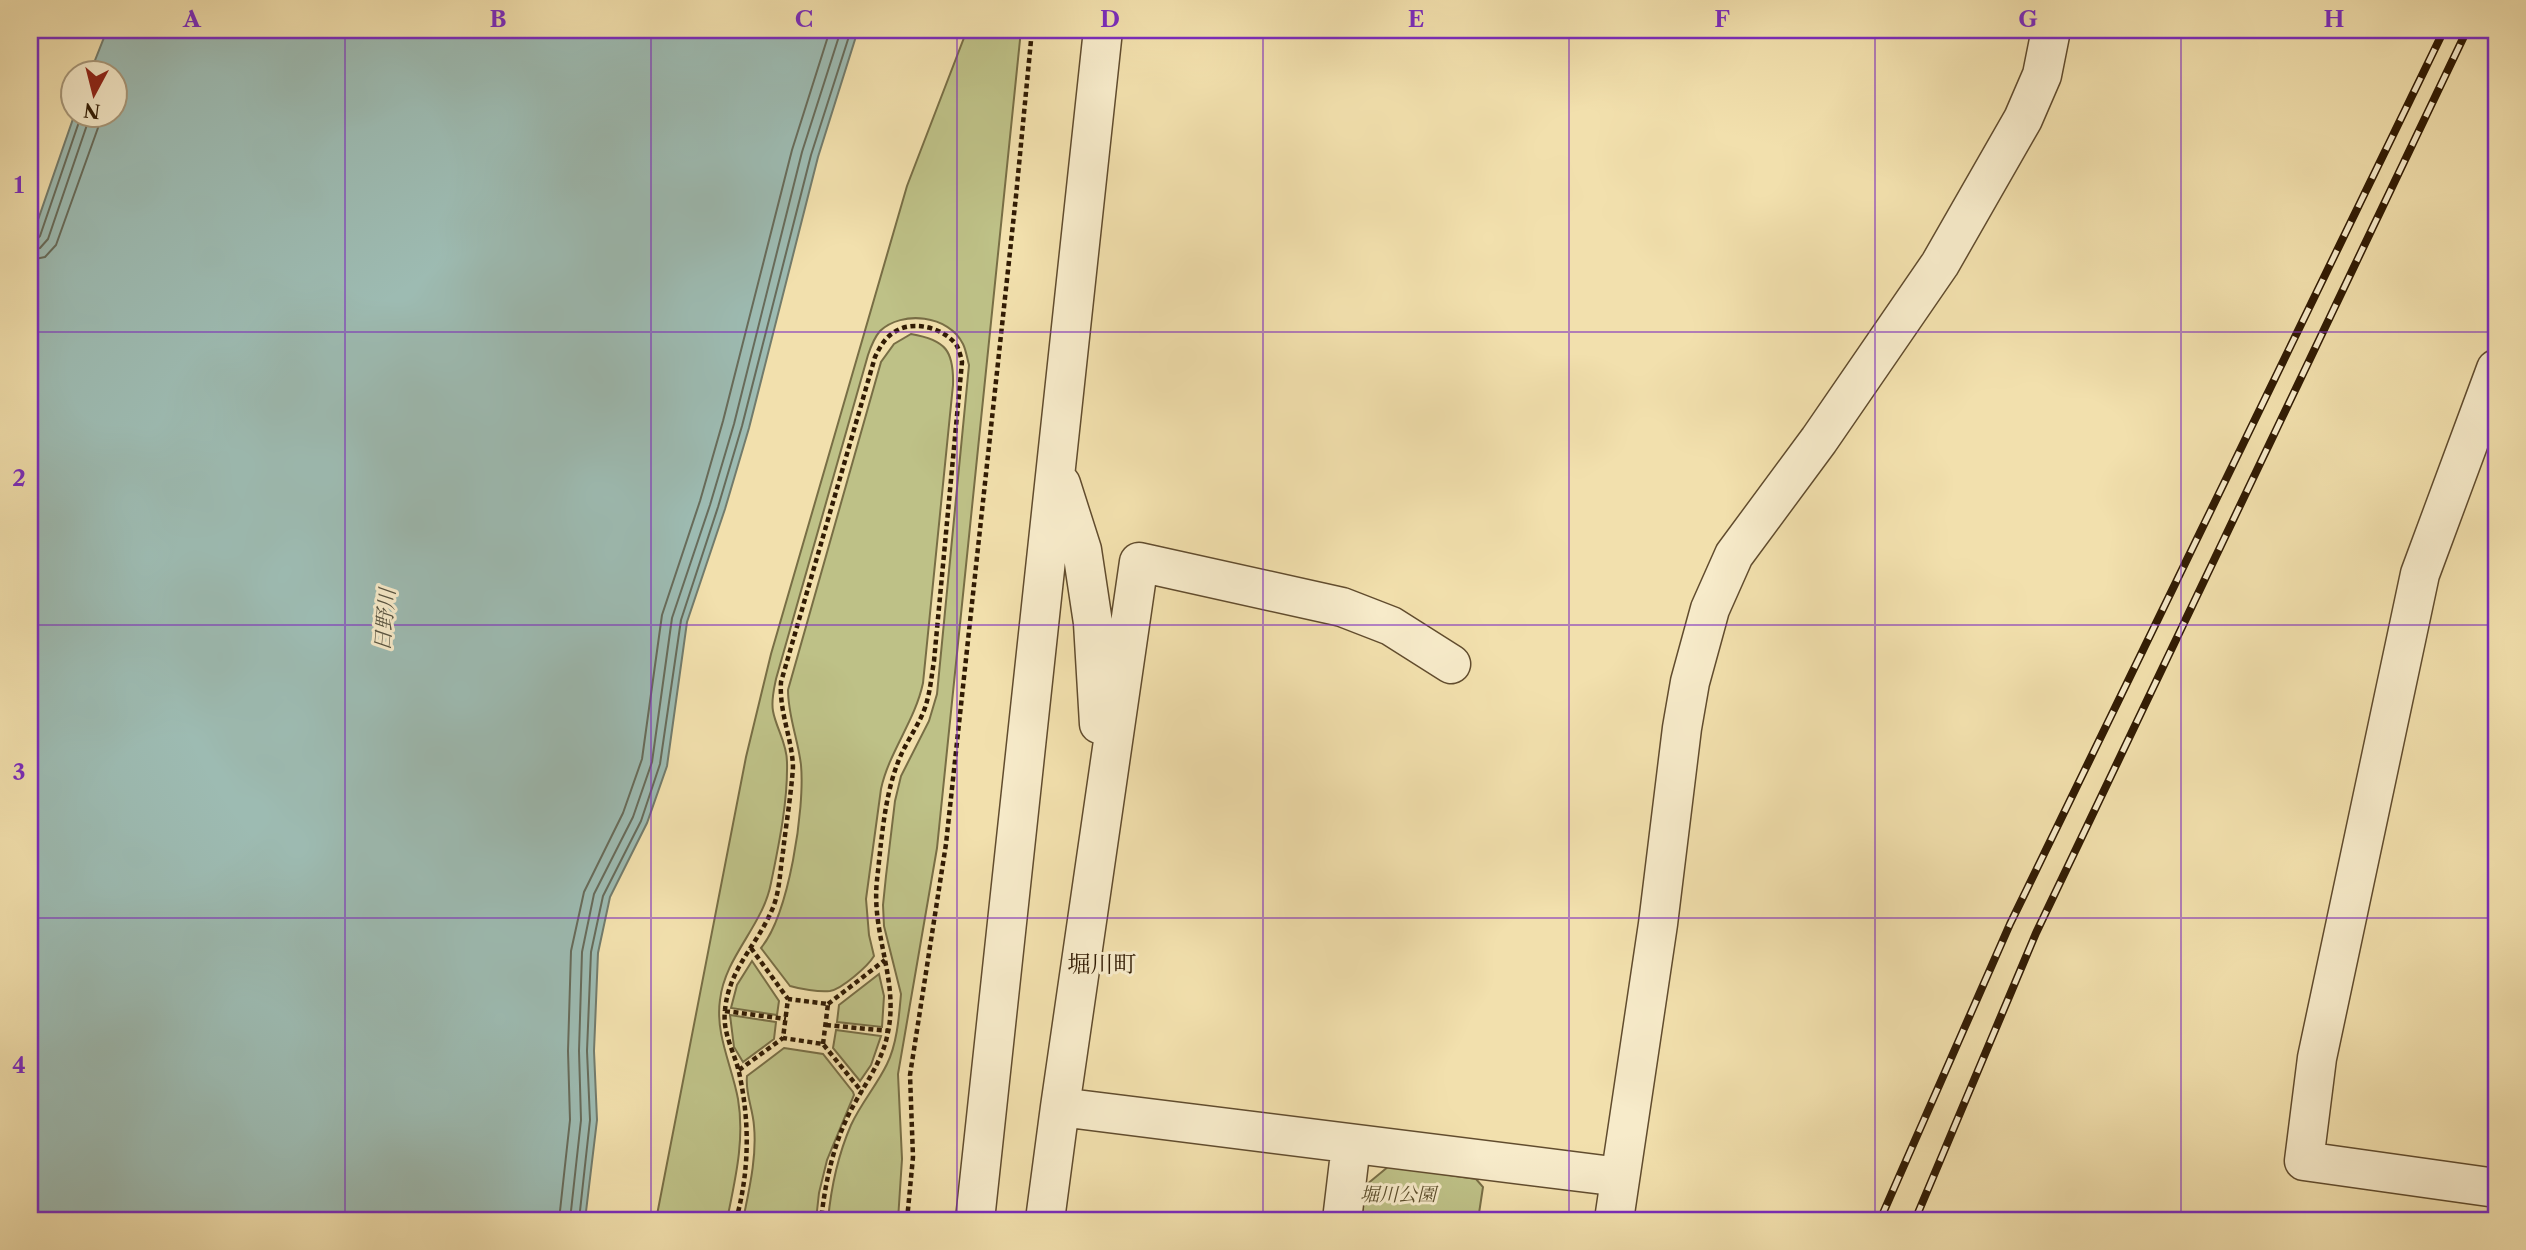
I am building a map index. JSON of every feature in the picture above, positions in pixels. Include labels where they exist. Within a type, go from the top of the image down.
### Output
[{"type":"street","points":[[975,1220],[1103,30]]},
{"type":"street","points":[[1614,1220],[1660,910],[1682,728],[1690,682],[1710,609],[1734,555],[1827,430],[1940,264],[2023,120],[2042,75],[2051,30]]},
{"type":"street","points":[[2496,369],[2420,574],[2317,1058],[2304,1161],[2496,1188]]},
{"type":"street","points":[[1056,469],[1082,550],[1093,623],[1100,741],[1101,827]]},
{"type":"street","points":[[1045,1220],[1139,562],[1342,607],[1391,626],[1451,664]]},
{"type":"street","points":[[1060,1107],[1620,1177]]},
{"type":"street","points":[[1342,1220],[1351,1145]]},
{"type":"path","points":[[907,1220],[913,1157],[909,1074],[946,844],[1032,30]]},
{"type":"path","points":[[736,1220],[745,1177],[747,1123],[739,1070],[727,1040],[725,1011],[735,971],[769,916],[778,893],[792,784],[793,752],[783,717],[781,682],[875,357],[883,342],[896,330],[910,326],[936,329],[957,346],[962,362],[930,692],[898,762],[891,785],[877,880],[875,911],[892,999],[889,1031],[882,1057],[848,1117],[830,1166],[821,1220]]},
{"type":"path","points":[[751,948],[788,999],[783,1038]]},
{"type":"path","points":[[788,999],[828,1004],[885,960]]},
{"type":"path","points":[[823,1044],[828,1004]]},
{"type":"path","points":[[725,1011],[786,1019]]},
{"type":"path","points":[[826,1025],[889,1031]]},
{"type":"path","points":[[739,1070],[783,1038],[823,1044],[862,1092]]},
{"type":"green space","points":[[967,30],[1021,30],[937,848],[898,1074],[902,1159],[898,1220],[828,1220],[836,1172],[846,1136],[887,1064],[897,1030],[901,994],[884,926],[886,876],[895,801],[901,776],[929,721],[937,694],[969,365],[964,346],[956,334],[936,322],[912,318],[889,324],[880,331],[870,348],[774,687],[773,711],[787,762],[780,838],[767,899],[729,969],[720,1000],[720,1025],[740,1114],[738,1160],[727,1220],[656,1220],[746,757],[771,654],[907,186]]},
{"type":"green space","points":[[911,334],[940,344],[949,356],[953,373],[923,683],[881,789],[866,899],[874,956],[854,976],[835,989],[804,989],[790,986],[761,948],[780,911],[787,887],[800,807],[801,765],[788,690],[881,362],[894,344]]},
{"type":"green space","points":[[752,961],[779,1001],[777,1015],[731,1008],[737,985]]},
{"type":"green space","points":[[879,974],[884,996],[882,1027],[837,1022],[839,1005]]},
{"type":"green space","points":[[730,1015],[776,1022],[774,1039],[743,1062],[734,1047]]},
{"type":"green space","points":[[836,1030],[881,1036],[871,1065],[860,1081],[833,1048]]},
{"type":"green space","points":[[784,1048],[823,1054],[854,1095],[827,1160],[816,1220],[743,1220],[754,1150],[754,1126],[747,1076]]},
{"type":"green space","name":"堀川公園","points":[[1389,1166],[1476,1179],[1483,1187],[1478,1220],[1361,1220],[1366,1185]]},
{"type":"water","name":"日野川","points":[[107,30],[858,30],[818,157],[749,428],[687,622],[667,766],[647,823],[610,897],[598,953],[594,1051],[597,1120],[585,1220],[30,1220],[30,243],[69,130],[130,130],[130,60],[95,60]]},
{"type":"railway","points":[[1880,1220],[2010,924],[2444,30]]},
{"type":"railway","points":[[1915,1220],[2036,933],[2467,30]]},
{"type":"district","name":"堀川町","points":[[1102,964]]}]
